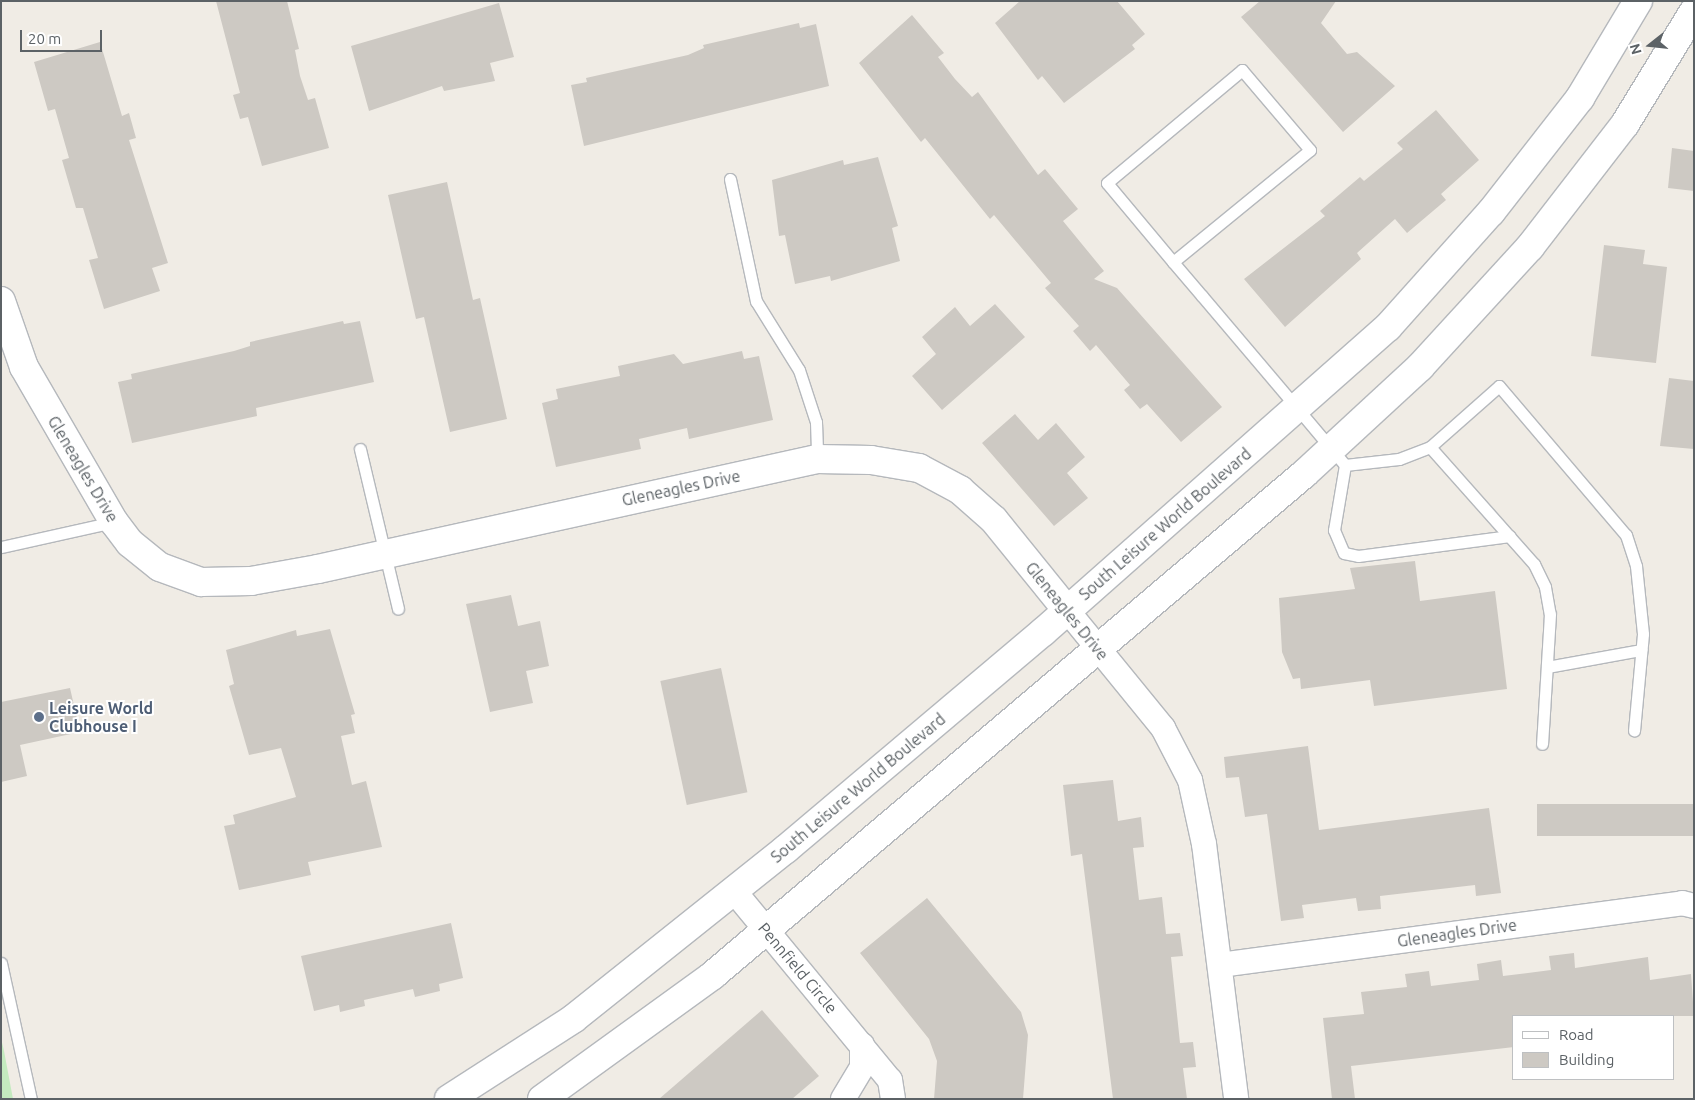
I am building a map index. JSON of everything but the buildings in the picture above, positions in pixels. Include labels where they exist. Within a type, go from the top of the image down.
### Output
[{"type":"street","name":"South Leisure World Boulevard","points":[[449,1099],[573,1019],[734,891],[1066,609],[1388,327],[1491,212],[1580,98],[1638,1]]},
{"type":"street","points":[[542,1099],[658,1019],[766,930],[1098,648],[1338,457],[1530,247],[1625,124],[1694,11]]},
{"type":"street","name":"Gleneagles Drive","points":[[1,301],[24,367],[114,522],[130,543],[160,566],[201,582],[251,581],[818,459],[871,460],[919,468],[960,490],[994,520],[1163,728],[1190,780],[1204,844],[1236,1099]]},
{"type":"street","name":"Pennfield Circle","points":[[734,891],[890,1080],[893,1099]]},
{"type":"street","name":"Gleneagles Drive","points":[[1220,965],[1682,903],[1694,906]]},
{"type":"street","points":[[843,1099],[862,1067],[862,1045]]},
{"type":"lane","points":[[1173,262],[1310,150],[1242,70],[1107,184],[1173,262],[1297,408],[1338,457],[1334,530],[1344,553],[1358,556],[1510,536]]},
{"type":"lane","points":[[730,179],[756,301],[799,370],[816,422],[818,459]]},
{"type":"lane","points":[[1338,457],[1400,459],[1430,447],[1498,386],[1626,535],[1636,566],[1641,650],[1634,731]]},
{"type":"lane","points":[[1430,447],[1534,564],[1545,587],[1550,614],[1542,744]]},
{"type":"lane","points":[[360,449],[398,609]]},
{"type":"lane","points":[[1,547],[114,522]]},
{"type":"lane","points":[[1547,667],[1641,650]]},
{"type":"lane","points":[[1,963],[31,1099]]},
{"type":"green space","points":[[1,1038],[4,1051],[13,1099],[1,1099]]},
{"type":"place","name":"Leisure World Clubhouse I","points":[[39,717]]}]
